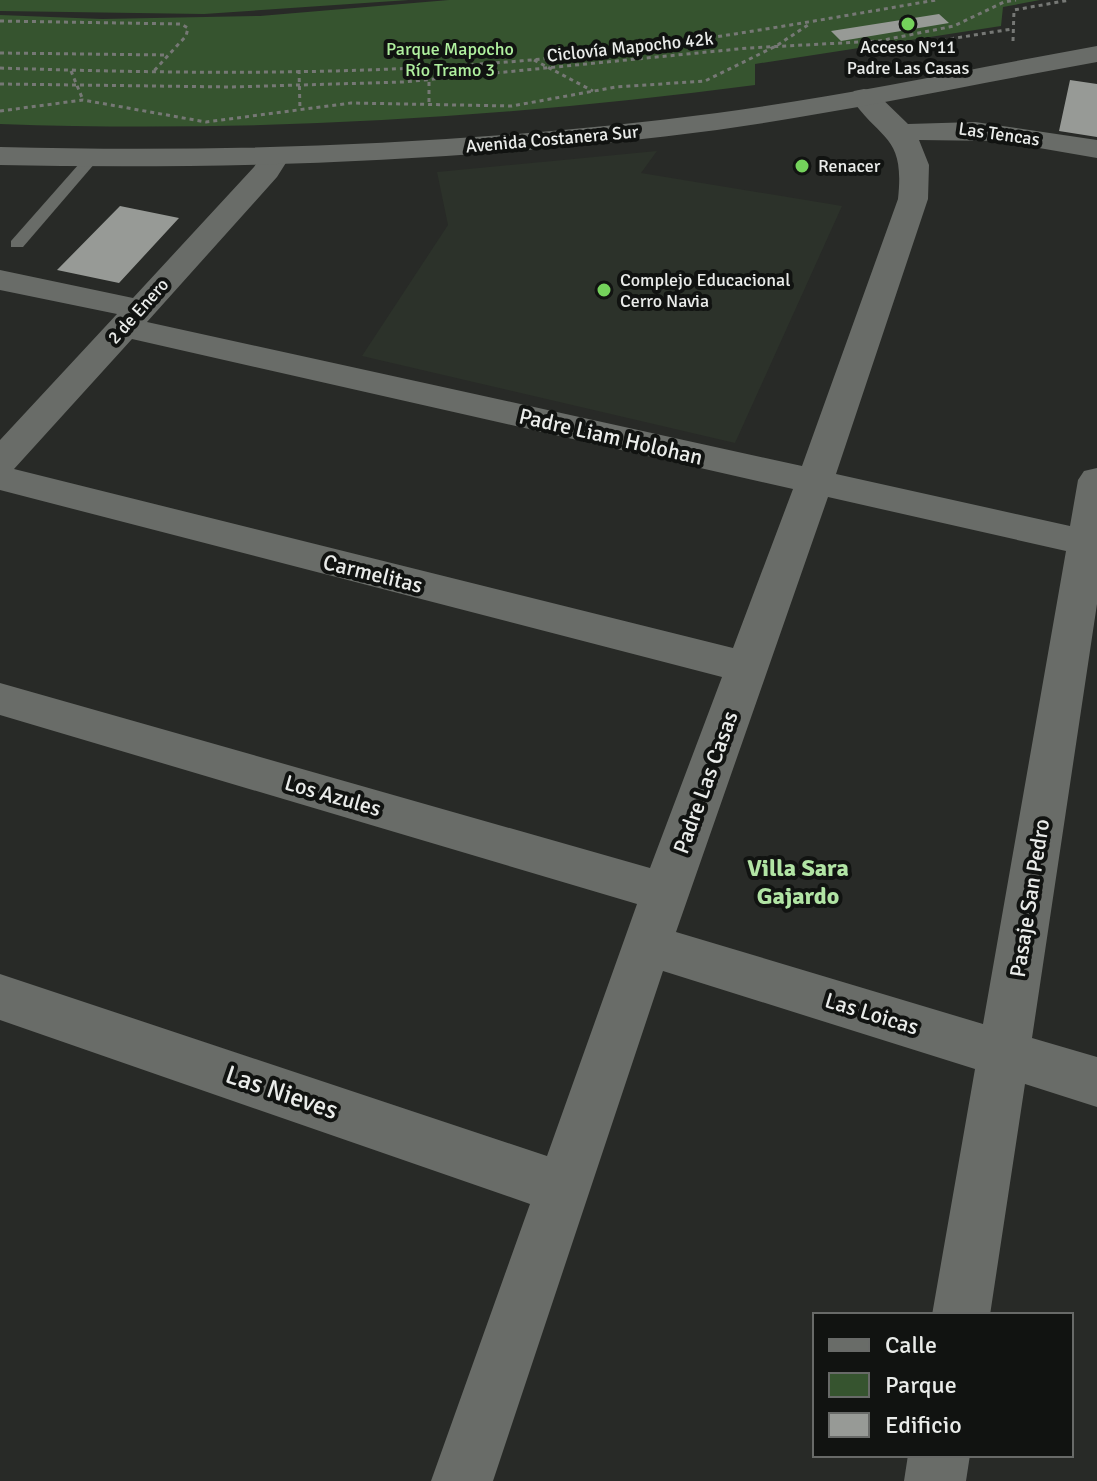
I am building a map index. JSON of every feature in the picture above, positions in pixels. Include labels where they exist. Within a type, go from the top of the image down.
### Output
[{"type":"street","name":"Avenida Costanera Sur","points":[[0,156],[274,158],[504,145],[720,121],[1097,54]]},
{"type":"street","name":"Padre Las Casas","points":[[462,1481],[665,892],[913,199],[916,167],[911,150],[864,97]]},
{"type":"street","name":"Las Tencas","points":[[900,134],[933,128],[967,128],[1097,149]]},
{"type":"street","name":"2 de Enero","points":[[3,458],[267,171],[274,158]]},
{"type":"street","name":"Padre Liam Holohan","points":[[0,280],[132,318],[814,482],[1092,544]]},
{"type":"street","name":"Carmelitas","points":[[3,458],[745,667]]},
{"type":"street","name":"Pasaje San Pedro","points":[[961,1313],[1092,544],[1097,480]]},
{"type":"street","name":"Los Azules","points":[[0,699],[665,892]]},
{"type":"street","name":"Las Loicas","points":[[647,945],[1097,1082]]},
{"type":"street","name":"Las Nieves","points":[[0,997],[563,1188]]},
{"type":"street","points":[[935,1481],[939,1457]]},
{"type":"lane","points":[[17,244],[91,159]]},
{"type":"path","points":[[0,68],[151,74],[429,66],[532,59],[732,35],[936,0]]},
{"type":"path","name":"Ciclovía Mapocho 42k","points":[[0,84],[79,87],[300,85],[428,80],[776,46],[879,41],[954,26],[1004,2],[1016,0]]},
{"type":"path","points":[[1013,46],[1014,10],[1070,0]]},
{"type":"path","points":[[0,21],[181,24],[188,28],[186,36],[151,74]]},
{"type":"path","points":[[0,111],[83,100],[206,122],[351,103],[512,106],[593,91],[705,81],[776,46],[816,21]]},
{"type":"path","points":[[887,49],[1012,29]]},
{"type":"path","points":[[0,53],[168,55]]},
{"type":"path","points":[[532,59],[593,91]]},
{"type":"path","points":[[429,66],[429,104]]},
{"type":"path","points":[[299,70],[300,110]]},
{"type":"path","points":[[71,71],[83,100]]},
{"type":"shaded area","name":"Complejo Educacional Cerro Navia","points":[[657,151],[641,173],[842,206],[735,443],[362,356],[448,225],[437,172]]},
{"type":"green space","points":[[0,0],[409,0],[204,14],[0,11]]},
{"type":"green space","name":"Parque Mapocho Río Tramo 3","points":[[449,0],[1040,0],[1003,7],[1001,26],[755,64],[755,85],[661,97],[473,114],[284,124],[0,124],[0,15],[102,19],[260,16]]},
{"type":"building","name":"Acceso N°11 Padre Las Casas","points":[[939,14],[949,23],[841,41],[831,31]]},
{"type":"building","points":[[1070,80],[1097,84],[1097,137],[1059,131]]},
{"type":"building","points":[[120,206],[179,218],[119,283],[57,270]]},
{"type":"place","name":"Acceso N°11 Padre Las Casas","points":[[908,24]]},
{"type":"place","name":"Renacer","points":[[802,166]]},
{"type":"place","name":"Complejo Educacional Cerro Navia","points":[[604,290]]},
{"type":"district","name":"Villa Sara Gajardo","points":[[798,882]]}]
